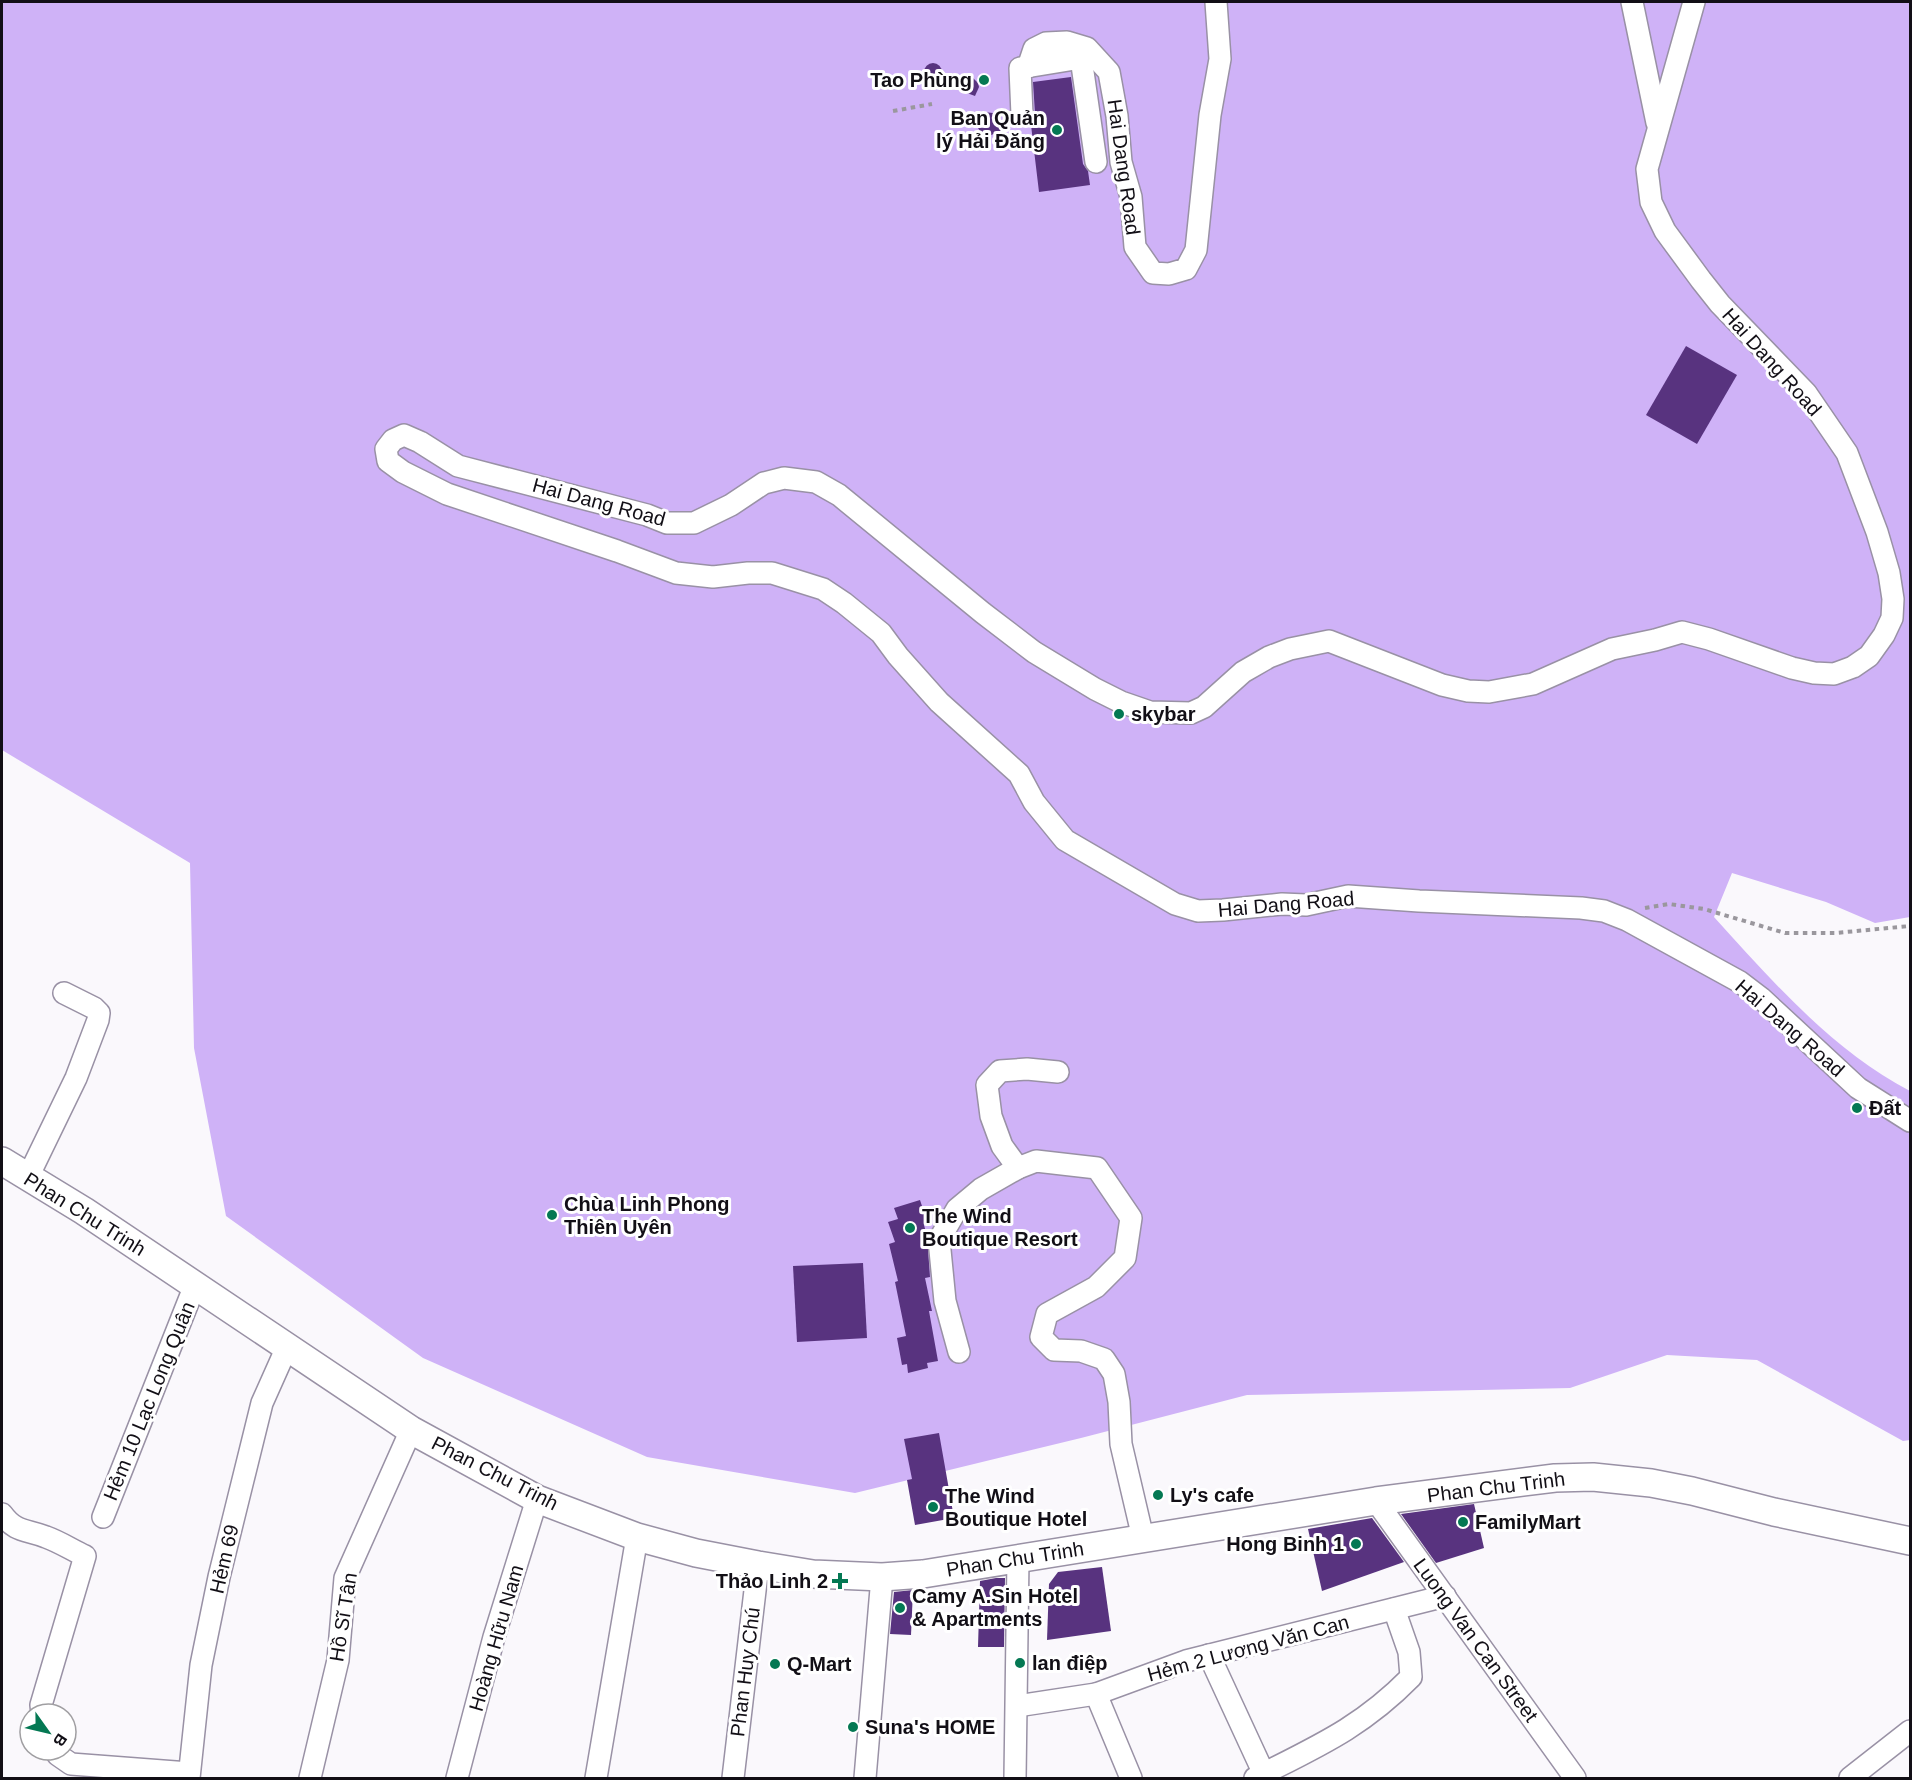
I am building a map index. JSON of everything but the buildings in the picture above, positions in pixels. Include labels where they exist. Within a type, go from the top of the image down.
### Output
[{"type":"main road","name":"Phan Chu Trinh","points":[[2,1161],[84,1211],[411,1430],[537,1499],[637,1537],[696,1553],[813,1574],[882,1577],[924,1574],[1376,1501],[1508,1483],[1593,1477],[1651,1483],[1692,1491],[1774,1512],[1911,1541]]},
{"type":"street","name":"Hai Dang Road","points":[[1028,67],[1034,49],[1046,43],[1067,42],[1087,48],[1109,72],[1117,116],[1121,162],[1131,198],[1135,247],[1153,273],[1169,274],[1186,269],[1196,250],[1210,115],[1220,59],[1216,2]]},
{"type":"street","name":"Hai Dang Road","points":[[1632,2],[1658,126]]},
{"type":"street","name":"Hai Dang Road","points":[[1694,2],[1647,169],[1651,202],[1665,231],[1720,304],[1806,393],[1847,453],[1877,532],[1889,573],[1893,599],[1892,618],[1884,635],[1869,656],[1853,667],[1834,674],[1814,673],[1792,668],[1682,632],[1612,649],[1533,684],[1489,692],[1468,691],[1442,685],[1329,641],[1290,649],[1269,657],[1243,672],[1204,707],[1191,713],[1150,712],[1121,702],[1095,689],[1034,652],[839,495],[816,482],[783,478],[764,483],[730,505],[694,523],[667,523],[636,512],[458,466],[420,442],[404,435],[393,440],[386,449],[388,461],[403,472],[447,494],[676,573],[713,577],[772,573],[823,589],[881,633],[939,702],[1019,774],[1034,802],[1065,840],[1175,904],[1198,911],[1223,910],[1282,904],[1306,905],[1348,896],[1419,902],[1581,908],[1604,911],[1627,920],[1740,982],[1761,998],[1858,1088],[1911,1121]]},
{"type":"street","points":[[1022,115],[1020,68],[1081,58],[1096,162]]},
{"type":"street","points":[[28,1177],[76,1078],[98,1020],[99,1013],[94,1008],[64,993]]},
{"type":"street","points":[[1018,1168],[1002,1146],[991,1116],[987,1085],[1000,1071],[1027,1069],[1058,1072]]},
{"type":"street","points":[[959,1352],[945,1301],[939,1240],[957,1209],[981,1189],[1018,1168],[1036,1161],[1097,1168],[1131,1218],[1125,1258],[1096,1287],[1047,1314],[1041,1337],[1054,1350],[1081,1351],[1104,1359],[1114,1374],[1119,1402],[1121,1444],[1143,1538]]},
{"type":"street","name":"Hẻm 10 Lạc Long Quân","points":[[103,1517],[195,1285]]},
{"type":"street","name":"Hẻm 69","points":[[189,1776],[201,1665],[219,1577],[262,1403],[287,1347]]},
{"type":"street","name":"Hồ Sĩ Tân","points":[[310,1779],[338,1660],[345,1578],[411,1430]]},
{"type":"street","name":"Hoàng Hữu Nam","points":[[457,1779],[494,1637],[537,1499]]},
{"type":"street","name":"Luong Van Can Street","points":[[1376,1501],[1575,1779]]},
{"type":"street","points":[[2,1514],[10,1525],[48,1538],[85,1556],[42,1702]]},
{"type":"street","points":[[596,1779],[637,1537]]},
{"type":"street","points":[[1015,1779],[1018,1558]]},
{"type":"street","name":"Phan Huy Chú","points":[[733,1779],[758,1565]]},
{"type":"street","points":[[865,1779],[882,1577]]},
{"type":"street","name":"Hẻm 2 Lương Văn Can","points":[[1017,1706],[1096,1694],[1186,1661],[1445,1596]]},
{"type":"street","points":[[1209,1655],[1259,1776],[1345,1732],[1391,1698],[1411,1677],[1409,1652],[1394,1609]]},
{"type":"street","points":[[1096,1694],[1131,1779]]},
{"type":"street","points":[[1850,1779],[1911,1731]]},
{"type":"street","points":[[68,1762],[81,1771],[189,1776]]},
{"type":"path","points":[[941,80],[951,87]]},
{"type":"path","points":[[893,111],[932,104]]},
{"type":"path","points":[[1627,920],[1635,912],[1650,906],[1669,904],[1704,909],[1785,933],[1835,933],[1911,926]]},
{"type":"shaded area","points":[[2,2],[1910,2],[1910,917],[1875,923],[1826,902],[1732,873],[1714,917],[1781,990],[1829,1035],[1855,1056],[1910,1091],[1910,1440],[1903,1441],[1757,1360],[1667,1355],[1570,1388],[1247,1395],[855,1493],[647,1457],[423,1358],[226,1216],[194,1048],[190,863],[2,750]]},
{"type":"place","name":"Tao Phùng","points":[[984,80]]},
{"type":"place","name":"Ban Quản lý Hải Đăng","points":[[1057,130]]},
{"type":"place","name":"skybar","points":[[1119,714]]},
{"type":"place","name":"Đất","points":[[1857,1108]]},
{"type":"place","name":"Chùa Linh Phong Thiên Uyên","points":[[552,1215]]},
{"type":"place","name":"The Wind Boutique Resort","points":[[910,1228]]},
{"type":"place","name":"Ly's cafe","points":[[1158,1495]]},
{"type":"place","name":"The Wind Boutique Hotel","points":[[933,1507]]},
{"type":"place","name":"FamilyMart","points":[[1463,1522]]},
{"type":"place","name":"Hong Binh 1","points":[[1356,1544]]},
{"type":"place","name":"Thảo Linh 2","points":[[840,1581]]},
{"type":"place","name":"Camy A.Sin Hotel & Apartments","points":[[900,1608]]},
{"type":"place","name":"lan điệp","points":[[1020,1663]]},
{"type":"place","name":"Q-Mart","points":[[775,1664]]},
{"type":"place","name":"Suna's HOME","points":[[853,1727]]}]
